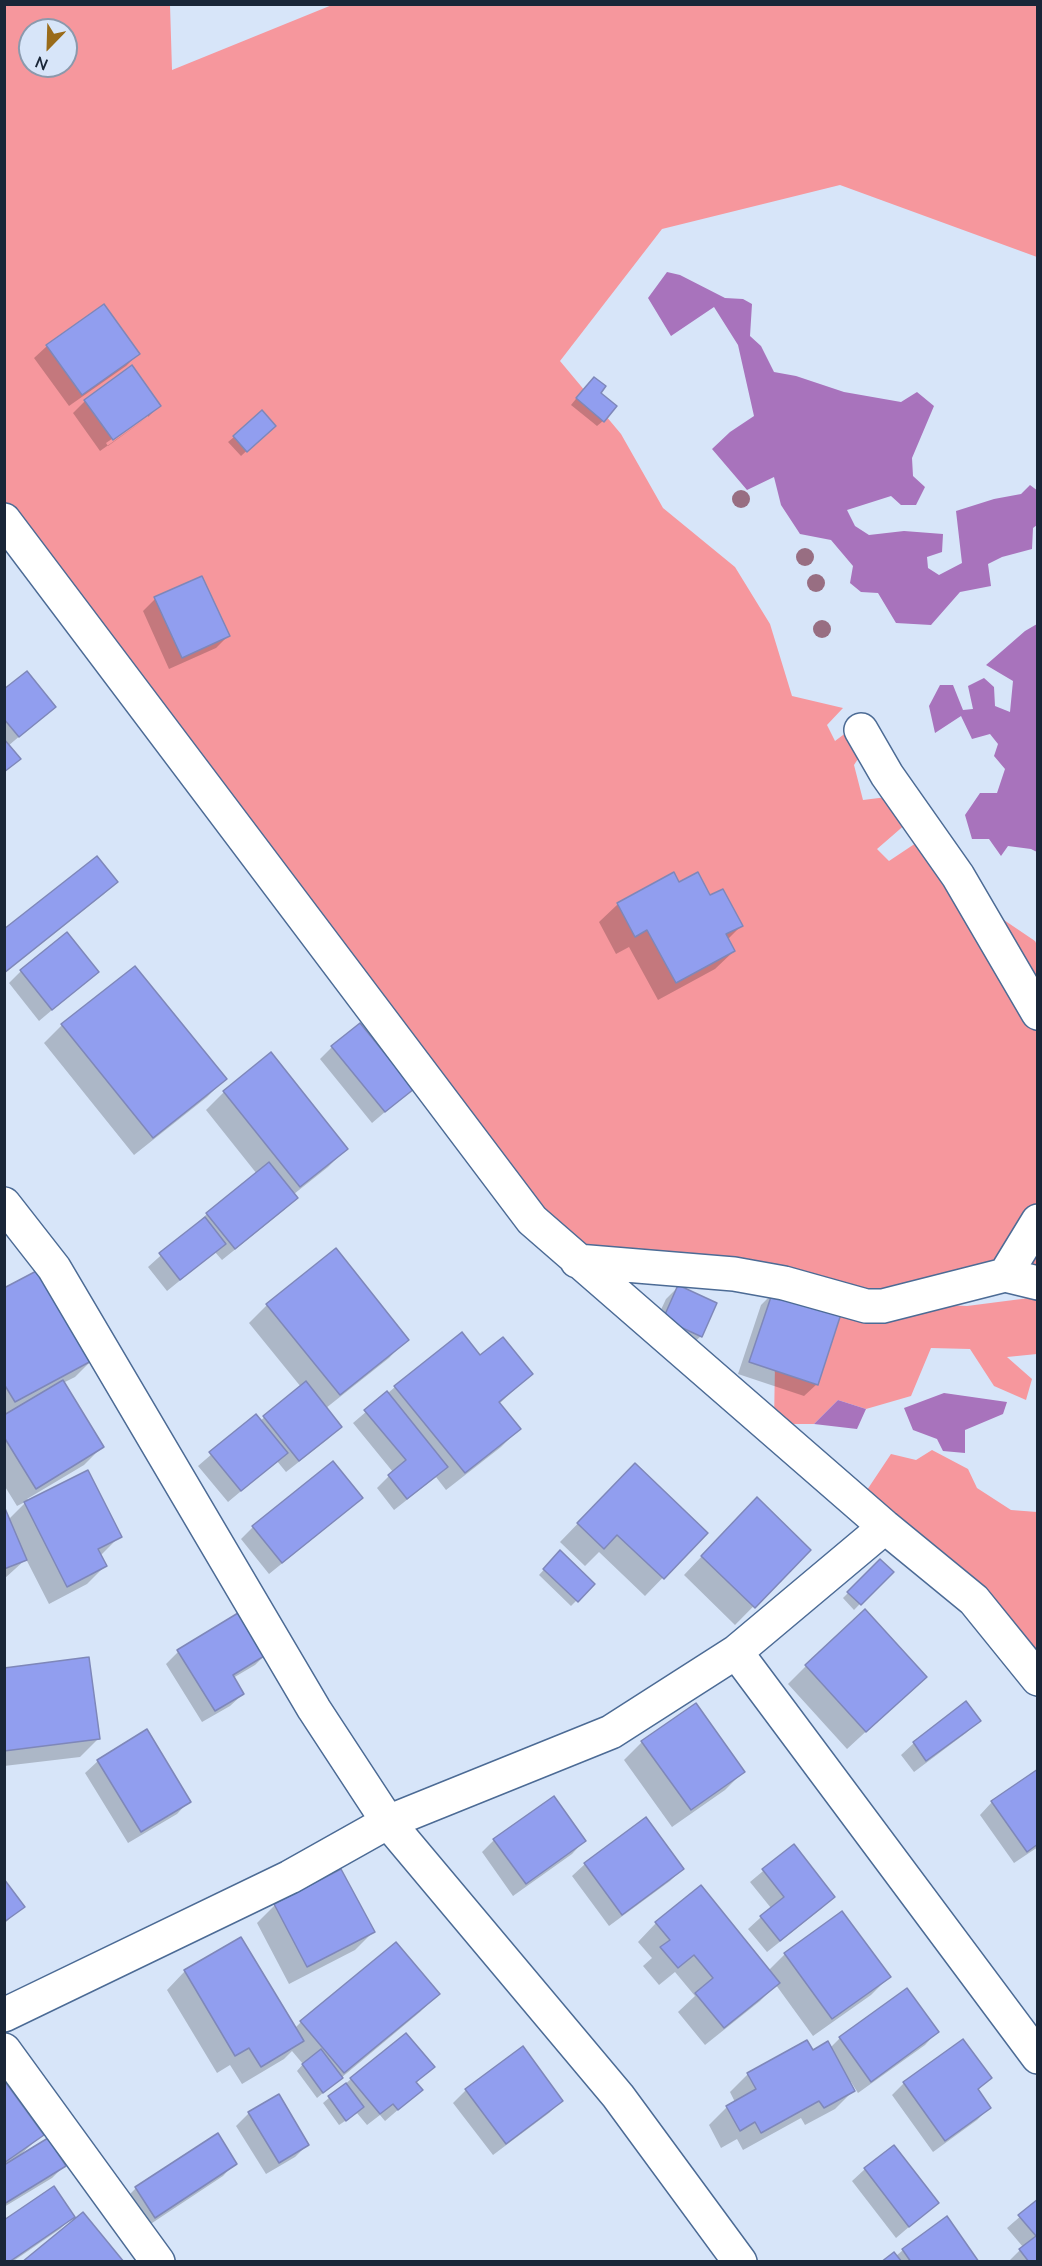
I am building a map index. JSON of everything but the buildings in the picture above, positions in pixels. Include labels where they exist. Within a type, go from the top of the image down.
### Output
[{"type":"street","points":[[4,520],[532,1220],[885,1527],[974,1600],[1038,1679]]},
{"type":"street","points":[[861,730],[887,775],[958,876],[1038,1013]]},
{"type":"street","points":[[4,1204],[54,1268],[314,1709],[388,1822],[618,2096],[740,2262]]},
{"type":"street","points":[[1005,1275],[1038,1221]]},
{"type":"street","points":[[577,1261],[734,1274],[784,1283],[866,1306],[883,1306],[1005,1275],[1038,1283]]},
{"type":"street","points":[[4,2015],[290,1877],[388,1822],[611,1732],[736,1652],[885,1527]]},
{"type":"street","points":[[736,1652],[1038,2057]]},
{"type":"street","points":[[4,2050],[158,2262]]},
{"type":"shaded area","points":[[5,5],[170,5],[172,70],[332,5],[1037,5],[1037,257],[840,185],[662,229],[560,361],[621,434],[663,508],[735,567],[770,624],[792,696],[843,708],[827,725],[835,741],[859,723],[863,751],[854,765],[863,800],[903,795],[907,823],[877,849],[889,861],[925,837],[969,860],[966,901],[998,916],[1035,941],[1038,947],[1037,1273],[1001,1263],[868,1292],[577,1248],[545,1216],[5,504]]},
{"type":"shaded area","points":[[667,272],[680,275],[725,298],[743,299],[752,304],[750,336],[761,346],[774,372],[796,376],[844,392],[901,402],[917,392],[934,406],[912,458],[913,476],[925,487],[916,505],[901,505],[891,496],[847,510],[855,526],[869,535],[904,531],[943,534],[942,552],[927,557],[928,568],[939,575],[962,563],[956,511],[994,499],[1021,494],[1030,485],[1038,491],[1037,525],[1033,528],[1032,549],[1002,557],[988,564],[991,586],[960,592],[931,625],[896,623],[878,593],[861,592],[850,583],[853,566],[831,540],[800,534],[781,505],[774,477],[747,490],[712,449],[730,432],[754,416],[738,345],[714,307],[671,336],[648,298]]},
{"type":"shaded area","points":[[1037,624],[1037,852],[1008,846],[1001,856],[989,839],[972,839],[965,815],[980,793],[997,793],[1005,769],[994,756],[998,744],[990,734],[972,739],[961,716],[935,733],[929,706],[940,685],[953,685],[963,710],[973,709],[968,686],[984,678],[994,687],[995,706],[1010,712],[1013,681],[986,665],[1025,631]]},
{"type":"shaded area","points":[[1037,1297],[1037,1354],[1007,1357],[1032,1379],[1026,1400],[994,1386],[970,1349],[931,1348],[911,1396],[866,1409],[838,1400],[814,1424],[774,1424],[775,1362],[831,1300],[967,1306]]},
{"type":"shaded area","points":[[944,1393],[1007,1402],[1003,1414],[965,1430],[965,1453],[943,1451],[937,1439],[913,1430],[904,1408]]},
{"type":"shaded area","points":[[838,1400],[866,1409],[857,1429],[814,1424]]},
{"type":"shaded area","points":[[932,1450],[968,1469],[977,1488],[1011,1510],[1037,1512],[1037,1695],[915,1548],[861,1499],[891,1454],[916,1460]]}]
